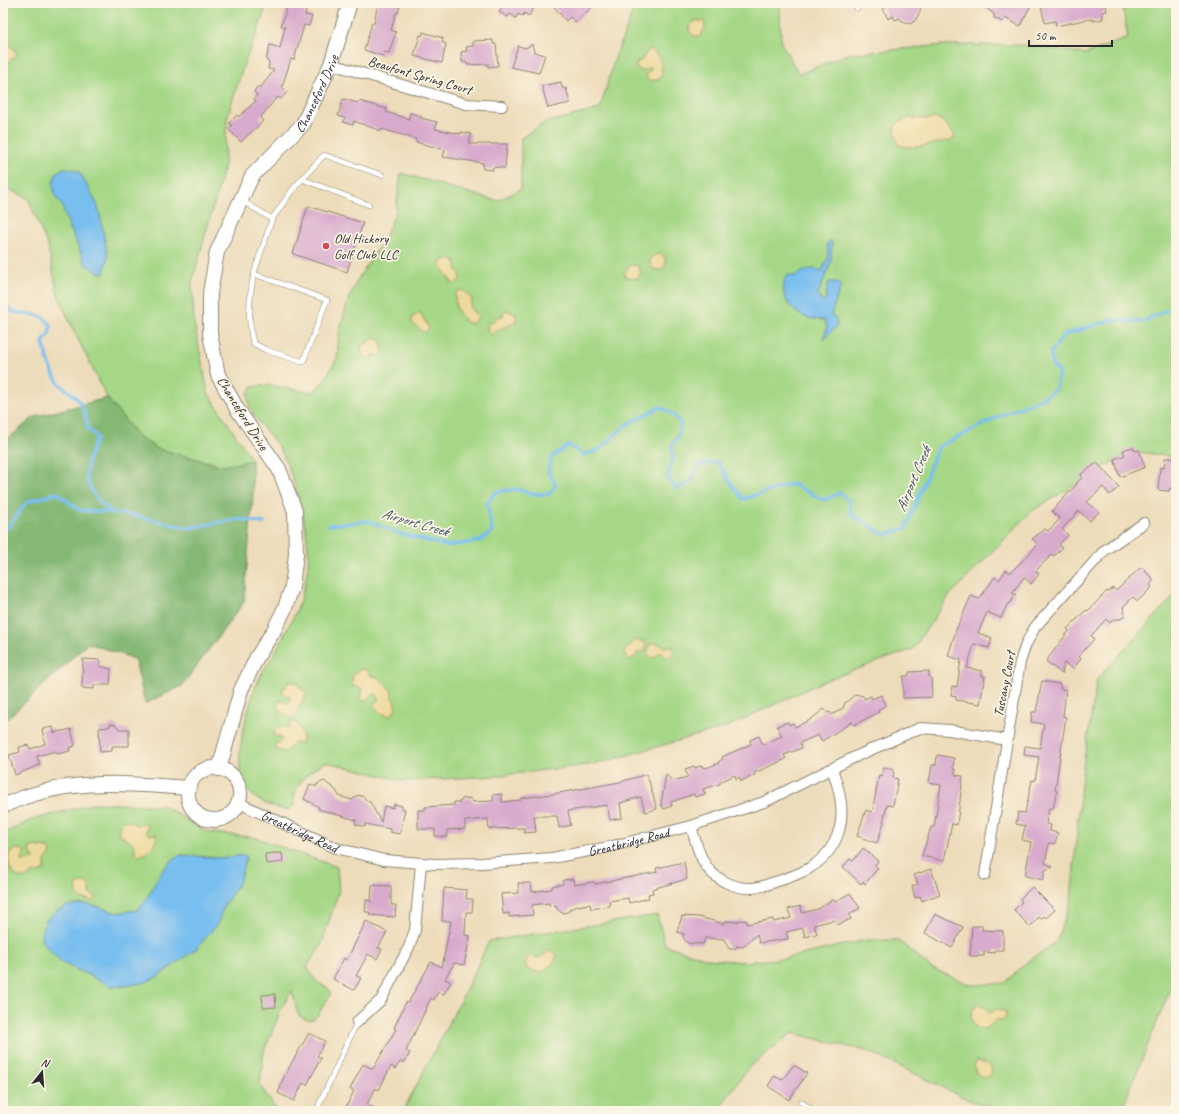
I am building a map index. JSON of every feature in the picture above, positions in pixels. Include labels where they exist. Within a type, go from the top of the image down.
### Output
[{"type":"street","name":"Chanceford Drive","points":[[220,768],[241,690],[257,657],[274,630],[285,608],[292,588],[296,554],[295,511],[279,469],[237,409],[218,375],[210,334],[210,293],[217,252],[252,176],[303,124],[331,64],[350,3]]},
{"type":"street","name":"Beaufont Spring Court","points":[[331,64],[466,104],[502,106]]},
{"type":"street","name":"Tuscany Court","points":[[985,875],[1020,662],[1026,644],[1035,627],[1105,550],[1144,523]]},
{"type":"street","name":"Greatbridge Road","points":[[239,803],[336,848],[384,860],[421,864],[482,863],[552,858],[609,847],[692,826],[764,802],[920,728],[949,730],[1008,740]]},
{"type":"street","points":[[220,768],[228,772],[235,779],[240,794],[239,803],[231,814],[224,819],[214,821],[204,819],[196,814],[189,802],[188,788],[194,778],[203,770],[220,768]]},
{"type":"street","points":[[692,826],[702,858],[712,873],[728,883],[752,888],[807,871],[818,863],[835,842],[842,819],[841,794],[832,769]]},
{"type":"street","points":[[3,806],[31,796],[84,784],[127,783],[188,788]]},
{"type":"street","points":[[357,1022],[381,1000],[409,947],[415,930],[421,864]]},
{"type":"lane","points":[[254,274],[327,300],[303,362],[266,350],[254,343],[250,330],[249,294],[254,274],[272,219],[302,179],[324,154],[382,175]]},
{"type":"lane","points":[[302,179],[369,204]]},
{"type":"lane","points":[[241,199],[272,219]]},
{"type":"lane","points":[[319,1105],[357,1022]]},
{"type":"lane","points":[[800,1102],[813,1111]]},
{"type":"green space","points":[[3,3],[267,3],[257,34],[245,61],[227,118],[224,168],[192,282],[194,322],[208,393],[252,460],[248,463],[224,466],[158,449],[138,436],[107,398],[58,295],[48,247],[28,198],[3,187]]},
{"type":"green space","points":[[636,3],[780,3],[781,43],[799,74],[848,54],[945,45],[1024,45],[1085,54],[1128,38],[1122,3],[1176,3],[1176,457],[1130,451],[1032,511],[950,595],[913,649],[824,681],[727,727],[596,764],[497,776],[403,781],[326,762],[314,769],[303,779],[296,791],[294,806],[290,810],[271,806],[259,800],[245,787],[241,777],[240,764],[242,734],[258,681],[281,642],[300,602],[308,566],[308,554],[302,509],[288,466],[279,447],[261,426],[252,411],[248,393],[252,387],[267,385],[308,392],[315,390],[324,381],[337,358],[339,333],[349,297],[358,279],[383,241],[395,214],[401,173],[497,201],[521,189],[521,138],[544,123],[600,109],[614,61]]},
{"type":"green space","points":[[107,398],[138,436],[158,449],[224,466],[252,460],[253,495],[244,602],[182,686],[145,704],[135,659],[88,643],[3,723],[3,443],[34,417]]},
{"type":"green space","points":[[1176,594],[1176,975],[1121,1111],[1004,1111],[969,1100],[870,1052],[792,1033],[749,1067],[717,1111],[403,1111],[461,1000],[489,941],[657,915],[665,945],[708,959],[744,962],[787,958],[866,940],[898,940],[931,968],[971,985],[1005,983],[1027,962],[1056,942],[1071,901],[1082,773],[1097,679]]},
{"type":"green space","points":[[96,803],[164,806],[207,832],[257,838],[337,867],[339,890],[321,946],[307,967],[317,982],[329,989],[330,995],[317,1015],[311,1020],[308,1020],[298,1014],[292,991],[282,1007],[264,1051],[260,1085],[277,1111],[3,1111],[3,834],[31,820]]},
{"type":"sand","points":[[695,21],[704,21],[705,28],[700,37],[694,36],[689,31],[690,25]]},
{"type":"sand","points":[[3,41],[14,49],[17,55],[7,63],[3,73]]},
{"type":"sand","points":[[649,49],[659,57],[662,66],[660,79],[651,81],[647,79],[646,74],[651,70],[650,67],[643,71],[636,68],[637,62],[642,60]]},
{"type":"sand","points":[[908,118],[938,118],[946,124],[955,136],[951,141],[918,147],[905,147],[898,145],[894,127],[899,122]]},
{"type":"sand","points":[[658,254],[664,256],[666,262],[664,268],[658,270],[652,268],[650,262],[652,256]]},
{"type":"sand","points":[[450,259],[455,260],[457,270],[461,275],[460,279],[455,284],[452,283],[440,265],[441,261]]},
{"type":"sand","points":[[632,265],[638,266],[641,273],[637,278],[626,277],[624,273],[628,267]]},
{"type":"sand","points":[[459,290],[464,291],[472,300],[470,308],[478,317],[473,323],[466,323],[456,308],[455,294]]},
{"type":"sand","points":[[506,310],[516,314],[516,323],[497,330],[492,335],[487,330],[488,323],[494,321],[496,317],[503,316],[503,313]]},
{"type":"sand","points":[[420,312],[429,328],[425,333],[412,323],[412,318]]},
{"type":"sand","points":[[375,338],[381,341],[383,353],[380,356],[375,354],[368,359],[362,354],[361,346]]},
{"type":"sand","points":[[635,640],[645,642],[646,646],[644,652],[637,653],[635,657],[630,660],[627,659],[624,652]]},
{"type":"sand","points":[[656,643],[665,647],[673,646],[673,654],[667,658],[660,652],[654,658],[649,657],[647,654],[650,644]]},
{"type":"sand","points":[[361,669],[367,670],[370,675],[378,677],[391,690],[396,708],[391,716],[380,713],[373,705],[379,699],[377,695],[374,694],[365,701],[360,700],[363,689],[353,686],[352,678],[355,673]]},
{"type":"sand","points":[[290,681],[298,683],[299,687],[308,693],[299,706],[297,714],[291,718],[286,716],[277,707],[280,700],[287,703],[290,701],[290,696],[285,695],[282,691]]},
{"type":"sand","points":[[291,722],[296,722],[301,729],[303,738],[301,744],[294,743],[285,752],[279,751],[275,745],[282,740],[282,738],[274,736],[274,730],[282,726],[289,729]]},
{"type":"sand","points":[[126,820],[137,825],[146,823],[148,826],[146,832],[149,835],[156,834],[156,841],[154,845],[143,855],[140,856],[136,854],[134,845],[121,835],[118,830],[122,822]]},
{"type":"sand","points":[[34,846],[48,848],[51,851],[50,855],[45,860],[45,870],[25,878],[18,877],[9,865],[9,854],[15,849],[23,850],[25,852],[21,861],[23,862],[34,859],[29,849]]},
{"type":"sand","points":[[86,882],[90,887],[90,894],[97,897],[94,901],[82,899],[77,895],[76,888],[78,884]]},
{"type":"sand","points":[[551,950],[557,955],[554,963],[540,973],[526,968],[526,961],[529,956],[539,958]]},
{"type":"sand","points":[[979,1005],[983,1006],[990,1013],[995,1009],[1003,1010],[1007,1015],[1004,1020],[996,1020],[987,1028],[980,1029],[974,1026],[971,1018],[973,1009]]},
{"type":"sand","points":[[977,1061],[990,1065],[992,1071],[990,1075],[985,1078],[976,1073],[974,1065]]},
{"type":"water","points":[[65,168],[79,171],[98,206],[108,256],[104,273],[100,273],[86,265],[62,205],[55,196],[53,183],[57,172]]},
{"type":"water","points":[[832,241],[831,262],[818,294],[822,302],[826,300],[826,292],[829,282],[837,282],[841,285],[831,315],[836,319],[837,326],[824,339],[827,327],[824,320],[810,319],[791,307],[785,295],[784,282],[787,275],[796,276],[802,272],[812,269],[822,271],[828,258],[827,242]]},
{"type":"water","points":[[181,855],[223,858],[245,855],[246,857],[239,883],[224,905],[218,923],[196,949],[157,977],[146,982],[126,986],[111,986],[61,962],[42,942],[41,933],[46,920],[57,911],[67,906],[83,904],[96,906],[117,913],[137,910],[148,896],[161,873],[172,860]]},
{"type":"building","points":[[288,3],[308,3],[305,15],[312,16],[309,26],[304,25],[294,60],[291,59],[282,87],[287,92],[281,99],[277,97],[260,118],[263,121],[241,142],[228,129],[232,126],[229,123],[256,101],[254,99],[257,95],[254,91],[257,87],[261,87],[274,70],[268,69],[269,63],[266,60],[270,45],[280,48],[285,27],[281,26]]},
{"type":"building","points":[[378,3],[401,3],[398,13],[396,13],[391,30],[396,32],[389,53],[384,52],[383,56],[364,50],[372,23],[374,23]]},
{"type":"building","points":[[504,3],[536,3],[529,16],[524,13],[523,16],[518,14],[516,18],[510,14],[508,17],[499,12]]},
{"type":"building","points":[[551,3],[587,3],[591,8],[575,22],[570,17],[566,21]]},
{"type":"building","points":[[890,3],[917,3],[921,10],[915,21],[910,24],[901,20],[900,18],[895,20],[893,16],[888,19],[883,9]]},
{"type":"building","points":[[980,3],[1022,3],[1030,7],[1020,26],[1005,18],[1002,22],[993,17],[995,15]]},
{"type":"building","points":[[1040,3],[1105,3],[1107,11],[1102,12],[1103,19],[1093,21],[1093,19],[1084,20],[1056,26],[1055,21],[1045,23]]},
{"type":"building","points":[[423,32],[443,38],[442,42],[446,44],[442,63],[414,56],[420,35],[422,36]]},
{"type":"building","points":[[493,40],[493,44],[496,44],[498,66],[488,67],[488,64],[467,65],[467,62],[462,62],[461,52],[467,51],[466,47],[473,46],[473,41]]},
{"type":"building","points":[[532,44],[534,52],[545,55],[539,73],[511,67],[518,46],[526,48]]},
{"type":"building","points":[[561,82],[562,88],[566,88],[570,103],[548,108],[542,86]]},
{"type":"building","points":[[343,99],[358,103],[359,101],[387,109],[386,112],[409,119],[410,113],[421,116],[421,118],[437,122],[435,129],[461,134],[461,132],[471,134],[469,144],[507,144],[505,168],[493,167],[493,170],[483,169],[483,163],[443,157],[445,150],[416,142],[416,139],[382,129],[381,131],[354,121],[353,125],[343,122],[345,118],[338,116]]},
{"type":"building","name":"Old Hickory Golf Club LLC","points":[[308,206],[363,223],[347,272],[293,254]]},
{"type":"building","points":[[1133,447],[1135,451],[1139,450],[1145,467],[1120,477],[1114,459],[1125,455],[1123,450]]},
{"type":"building","points":[[1165,458],[1172,458],[1176,463],[1176,489],[1170,488],[1169,491],[1158,490],[1160,467],[1164,468]]},
{"type":"building","points":[[1097,463],[1119,487],[1110,495],[1103,487],[1087,502],[1099,512],[1090,521],[1079,511],[1062,529],[1068,535],[1059,545],[1062,548],[1054,556],[1052,554],[1036,571],[1039,574],[1031,584],[1024,577],[1012,593],[1016,595],[1009,604],[1008,603],[1001,618],[987,612],[978,633],[992,638],[989,648],[974,644],[967,668],[982,671],[982,676],[985,676],[980,704],[956,700],[956,696],[951,695],[952,686],[957,687],[961,660],[948,656],[956,630],[971,596],[979,599],[995,577],[999,580],[1006,570],[1010,573],[1026,557],[1038,544],[1032,539],[1045,529],[1048,531],[1060,519],[1052,511],[1082,478],[1081,474]]},
{"type":"building","points":[[1141,567],[1154,580],[1150,585],[1152,587],[1137,601],[1133,597],[1123,607],[1125,615],[1121,619],[1113,619],[1110,623],[1106,619],[1091,636],[1094,639],[1078,657],[1081,659],[1073,669],[1064,663],[1062,674],[1046,661],[1069,631],[1067,629],[1086,610],[1088,611],[1107,591],[1108,592],[1113,588],[1116,591]]},
{"type":"building","points":[[83,659],[100,660],[100,666],[111,669],[110,685],[94,685],[94,689],[82,688]]},
{"type":"building","points":[[929,671],[929,677],[931,677],[932,697],[903,698],[903,676],[909,676],[909,672]]},
{"type":"building","points":[[1042,681],[1060,684],[1060,689],[1066,690],[1063,716],[1066,717],[1055,790],[1057,791],[1053,808],[1049,808],[1046,824],[1051,825],[1050,831],[1058,833],[1055,844],[1049,843],[1045,863],[1053,867],[1045,870],[1043,880],[1025,876],[1031,842],[1022,840],[1025,826],[1016,824],[1018,812],[1025,813],[1032,780],[1035,781],[1039,757],[1024,755],[1025,746],[1040,748],[1044,724],[1031,722],[1032,712],[1036,712]]},
{"type":"building","points":[[856,694],[863,696],[865,699],[871,696],[872,699],[881,695],[886,705],[878,710],[879,712],[854,725],[852,722],[822,741],[818,735],[800,743],[802,748],[784,755],[786,759],[754,773],[755,775],[741,781],[739,777],[736,779],[735,775],[720,782],[720,784],[703,789],[705,794],[695,797],[694,794],[671,802],[672,806],[664,809],[661,805],[666,774],[672,781],[688,777],[685,769],[694,766],[695,768],[700,766],[706,768],[719,763],[719,761],[723,759],[722,757],[751,744],[750,740],[759,736],[763,745],[782,736],[777,726],[788,722],[789,725],[793,723],[795,727],[810,720],[824,709],[832,715],[843,708],[845,703]]},
{"type":"building","points":[[110,724],[115,724],[119,729],[129,729],[129,746],[112,746],[112,751],[100,752],[99,728],[109,727]]},
{"type":"building","points":[[53,727],[54,733],[71,729],[75,746],[69,748],[70,751],[57,754],[56,751],[37,756],[40,765],[15,775],[9,755],[20,752],[19,747],[28,745],[30,749],[45,744],[42,729]]},
{"type":"building","points":[[937,755],[954,758],[953,769],[955,769],[955,775],[963,776],[957,825],[952,824],[944,861],[922,856],[931,827],[934,827],[941,785],[929,783],[932,765],[936,765]]},
{"type":"building","points":[[884,767],[894,769],[893,778],[898,779],[893,806],[887,805],[884,822],[877,843],[857,836],[866,810],[872,812],[879,775],[882,776]]},
{"type":"building","points":[[647,774],[657,809],[645,812],[641,797],[620,803],[622,818],[610,820],[607,805],[568,811],[571,825],[559,828],[557,816],[534,816],[536,832],[524,833],[524,828],[489,829],[488,819],[465,821],[465,829],[447,830],[447,837],[435,836],[435,829],[418,829],[418,810],[425,810],[425,807],[454,805],[454,802],[460,802],[462,799],[470,798],[473,802],[493,801],[493,795],[502,794],[502,802],[521,800],[521,798],[620,782]]},
{"type":"building","points":[[324,781],[336,790],[339,796],[352,800],[358,795],[364,797],[370,802],[381,822],[384,806],[393,808],[394,804],[402,806],[402,809],[405,809],[400,834],[390,832],[390,829],[365,824],[365,827],[355,824],[356,820],[318,809],[319,807],[304,799],[310,784],[316,787],[317,784]]},
{"type":"building","points":[[863,848],[878,861],[875,865],[878,868],[865,884],[863,881],[861,884],[843,867],[850,859],[853,861]]},
{"type":"building","points":[[282,853],[283,862],[266,864],[265,854]]},
{"type":"building","points":[[684,862],[687,879],[652,889],[653,893],[648,894],[649,898],[629,903],[628,898],[609,901],[610,906],[591,909],[590,904],[577,906],[570,909],[568,912],[562,913],[557,909],[556,905],[549,906],[549,903],[532,905],[533,915],[509,917],[509,913],[503,914],[501,894],[519,893],[518,883],[531,883],[532,892],[552,889],[552,886],[563,884],[563,880],[573,879],[574,885],[594,882],[595,884],[657,872],[656,868]]},
{"type":"building","points":[[931,869],[940,894],[922,901],[920,896],[915,898],[912,886],[918,884],[914,875]]},
{"type":"building","points":[[372,885],[391,886],[391,905],[396,905],[395,917],[369,915],[370,912],[365,912],[366,900],[371,901]]},
{"type":"building","points":[[1032,887],[1055,910],[1046,918],[1044,916],[1041,919],[1039,917],[1030,927],[1014,910],[1022,902],[1020,899]]},
{"type":"building","points":[[444,888],[467,890],[466,899],[473,899],[472,912],[466,912],[465,935],[470,936],[464,965],[454,963],[445,979],[451,982],[444,994],[438,992],[434,1000],[431,998],[406,1051],[410,1053],[404,1063],[401,1061],[395,1069],[391,1066],[379,1090],[376,1088],[367,1104],[379,1111],[344,1111],[354,1091],[350,1089],[363,1064],[373,1069],[396,1029],[394,1028],[406,1002],[408,1003],[431,962],[442,967],[451,921],[442,921]]},
{"type":"building","points":[[850,893],[860,908],[849,915],[851,919],[837,925],[834,920],[814,925],[817,934],[805,937],[803,928],[786,932],[788,939],[759,943],[757,934],[743,947],[737,946],[735,949],[729,949],[724,939],[705,938],[703,944],[687,943],[683,937],[684,934],[677,932],[682,916],[699,917],[725,924],[725,921],[738,922],[738,920],[747,921],[747,924],[773,919],[774,922],[791,918],[788,909],[801,906],[802,913],[818,909],[833,899],[835,902]]},
{"type":"building","points":[[935,914],[963,927],[952,948],[925,933]]},
{"type":"building","points":[[366,921],[387,932],[378,948],[382,949],[377,959],[368,954],[356,976],[361,978],[354,990],[333,979],[344,958],[347,960]]},
{"type":"building","points":[[972,926],[982,926],[982,930],[1003,931],[1003,950],[995,950],[995,953],[984,952],[984,956],[970,956]]},
{"type":"building","points":[[275,994],[276,1007],[263,1008],[262,995]]},
{"type":"building","points":[[309,1033],[325,1041],[317,1056],[321,1058],[307,1085],[303,1083],[294,1101],[278,1093],[281,1086],[280,1085]]},
{"type":"building","points":[[794,1065],[807,1073],[789,1100],[768,1086],[774,1076],[782,1080]]},
{"type":"waterway","points":[[3,301],[13,312],[35,314],[44,318],[51,326],[49,334],[43,342],[53,373],[58,382],[79,401],[85,414],[88,429],[97,438],[88,460],[87,479],[95,496],[112,512]]},
{"type":"waterway","name":"Airport Creek","points":[[329,525],[369,521],[400,534],[448,546],[480,541],[492,532],[487,503],[496,492],[517,489],[531,494],[549,494],[556,485],[548,472],[552,457],[569,445],[584,455],[599,450],[626,425],[660,407],[673,414],[681,424],[679,434],[672,445],[673,458],[667,478],[677,489],[691,481],[699,465],[718,462],[730,482],[743,499],[792,484],[824,500],[840,493],[849,501],[851,514],[885,535],[906,528],[938,447],[1004,414],[1041,399],[1056,389],[1059,372],[1052,365],[1051,352],[1064,335],[1111,320],[1143,322],[1165,311],[1176,310]]},
{"type":"waterway","name":"Airport Creek","points":[[3,534],[27,502],[57,493],[79,510],[127,514],[189,528],[238,519],[264,523]]},
{"type":"place","name":"Old Hickory Golf Club LLC","points":[[326,246]]}]
